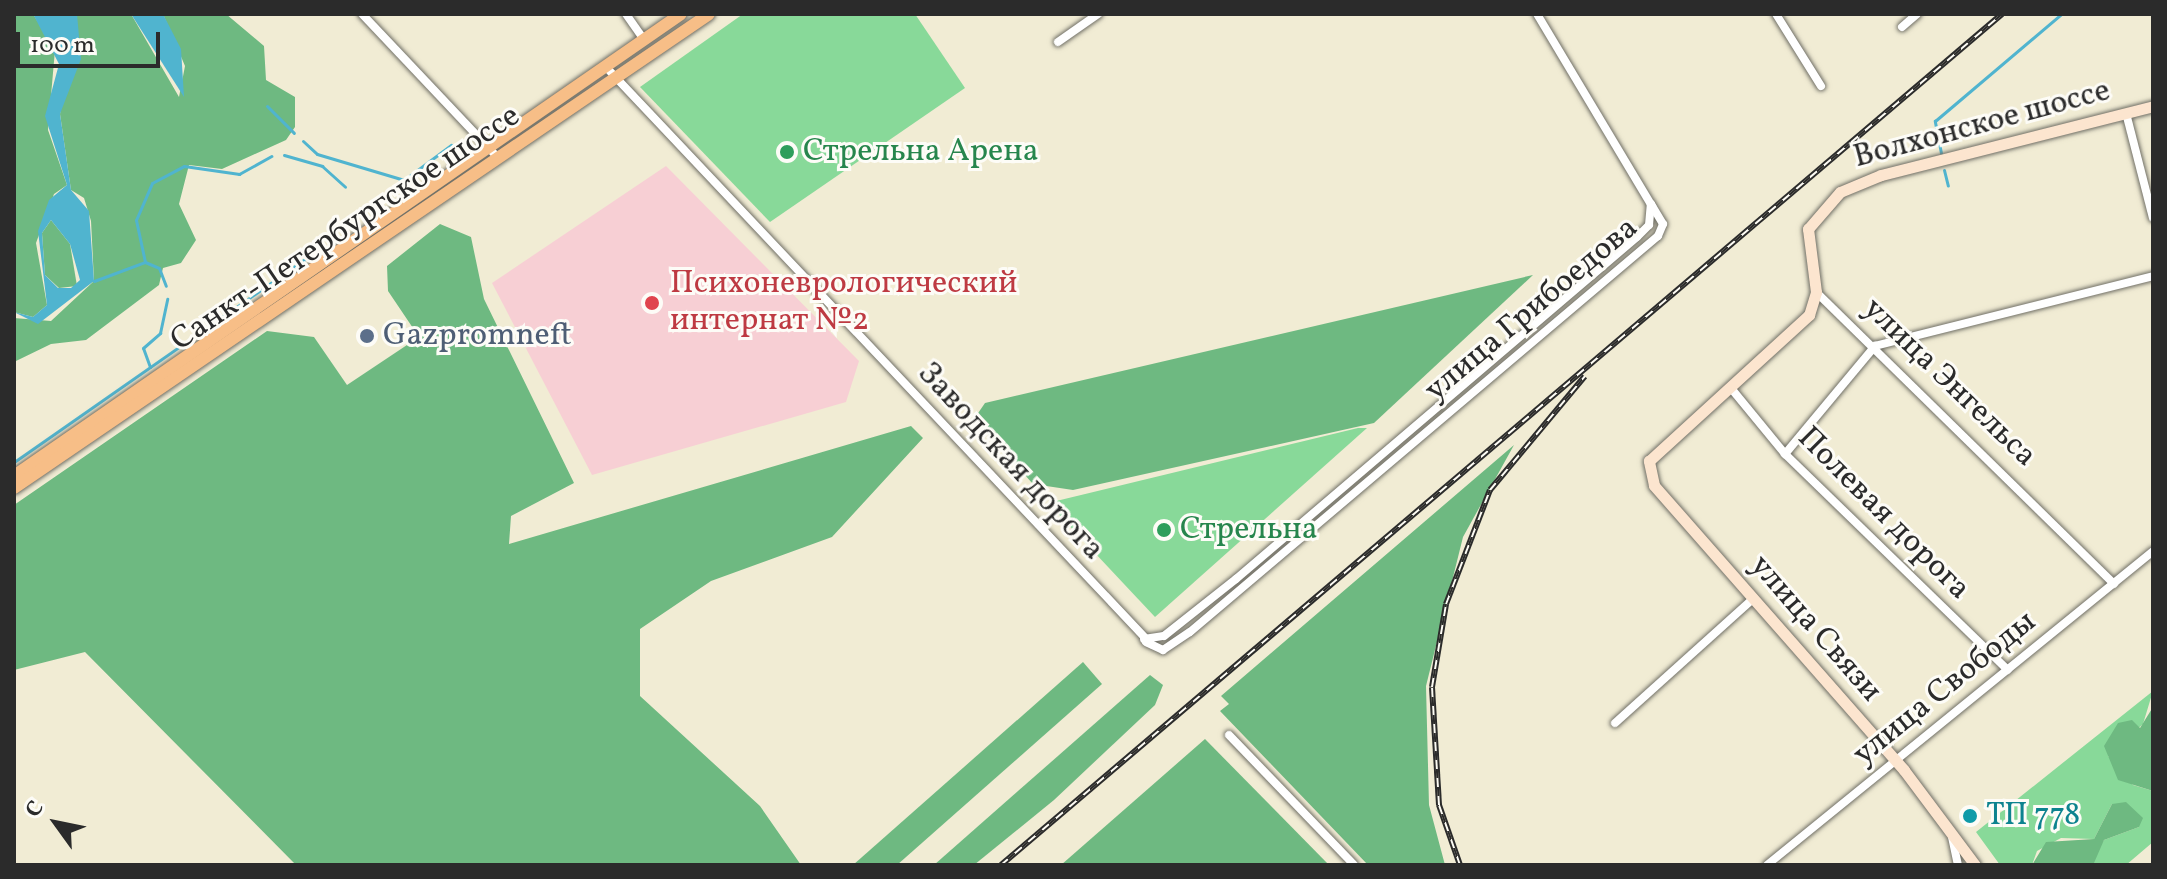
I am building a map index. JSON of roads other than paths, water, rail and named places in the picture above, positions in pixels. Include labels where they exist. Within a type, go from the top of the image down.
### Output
[{"type":"main road","name":"Санкт-Петербургское шоссе","points":[[14,476],[681,14]]},
{"type":"main road","name":"Санкт-Петербургское шоссе","points":[[14,488],[709,14]]},
{"type":"street","points":[[362,14],[497,157]]},
{"type":"street","points":[[626,14],[644,40]]},
{"type":"street","points":[[1058,42],[1098,14]]},
{"type":"street","points":[[1537,14],[1658,217]]},
{"type":"street","points":[[1776,14],[1821,86]]},
{"type":"street","points":[[1902,27],[1917,14]]},
{"type":"street","name":"Заводская дорога","points":[[605,66],[1147,641]]},
{"type":"street","name":"Волхонское шоссе","points":[[1828,201],[1881,175],[2153,106]]},
{"type":"street","points":[[2126,113],[2153,218]]},
{"type":"street","name":"улица Энгельса","points":[[1828,201],[1808,229],[1816,292],[1875,346],[2114,584]]},
{"type":"street","name":"улица Грибоедова","points":[[1147,641],[1164,636],[1236,579],[1637,237],[1649,225],[1651,204]]},
{"type":"street","name":"улица Грибоедова","points":[[1147,641],[1163,650],[1190,632],[1658,236],[1663,224],[1651,204]]},
{"type":"street","points":[[1785,454],[1875,346],[2153,276]]},
{"type":"street","points":[[1730,387],[1798,327],[1816,292]]},
{"type":"street","name":"Полевая дорога","points":[[1730,387],[1785,454],[2008,670]]},
{"type":"street","name":"улица Связи","points":[[1730,387],[1649,461],[1654,485],[1894,759],[1975,865]]},
{"type":"street","name":"улица Свободы","points":[[1767,865],[2153,551]]},
{"type":"street","points":[[1615,723],[1754,598]]},
{"type":"street","points":[[1229,735],[1354,865]]},
{"type":"street","name":"улица Связи","points":[[1950,829],[1958,865]]},
{"type":"water","points":[[33,14],[77,14],[81,59],[60,114],[71,190],[89,211],[94,281],[38,324],[14,312],[33,317],[47,305],[38,231],[49,200],[67,185],[45,116],[59,64]],"holes":[[[51,220],[70,244],[80,280],[71,288],[58,288],[45,275],[42,233]]]},
{"type":"water","points":[[131,14],[163,14],[181,49],[184,97]]},
{"type":"waterway","points":[[1941,153],[1935,121],[2061,14]]},
{"type":"waterway","points":[[267,106],[294,133]]},
{"type":"waterway","points":[[303,141],[317,154],[404,180],[451,145]]},
{"type":"waterway","points":[[284,155],[322,166],[345,187]]},
{"type":"waterway","points":[[94,281],[145,262],[136,220],[152,183],[184,166],[239,174],[271,156]]},
{"type":"waterway","points":[[1944,170],[1948,186]]},
{"type":"waterway","points":[[14,462],[308,257]]},
{"type":"waterway","points":[[145,262],[159,268],[166,286]]},
{"type":"waterway","points":[[150,367],[143,348],[160,333],[167,299]]},
{"type":"railway","points":[[1001,865],[2002,14]]},
{"type":"railway","points":[[1460,865],[1439,805],[1432,687],[1446,604],[1490,490],[1585,376]]},
{"type":"place","name":"Стрельна Арена","points":[[787,152]]},
{"type":"place","name":"Психоневрологический интернат №2","points":[[652,303]]},
{"type":"place","name":"Gazpromneft","points":[[367,336]]},
{"type":"place","name":"Стрельна","points":[[1164,530]]},
{"type":"place","name":"ТП 778","points":[[1970,816]]}]
